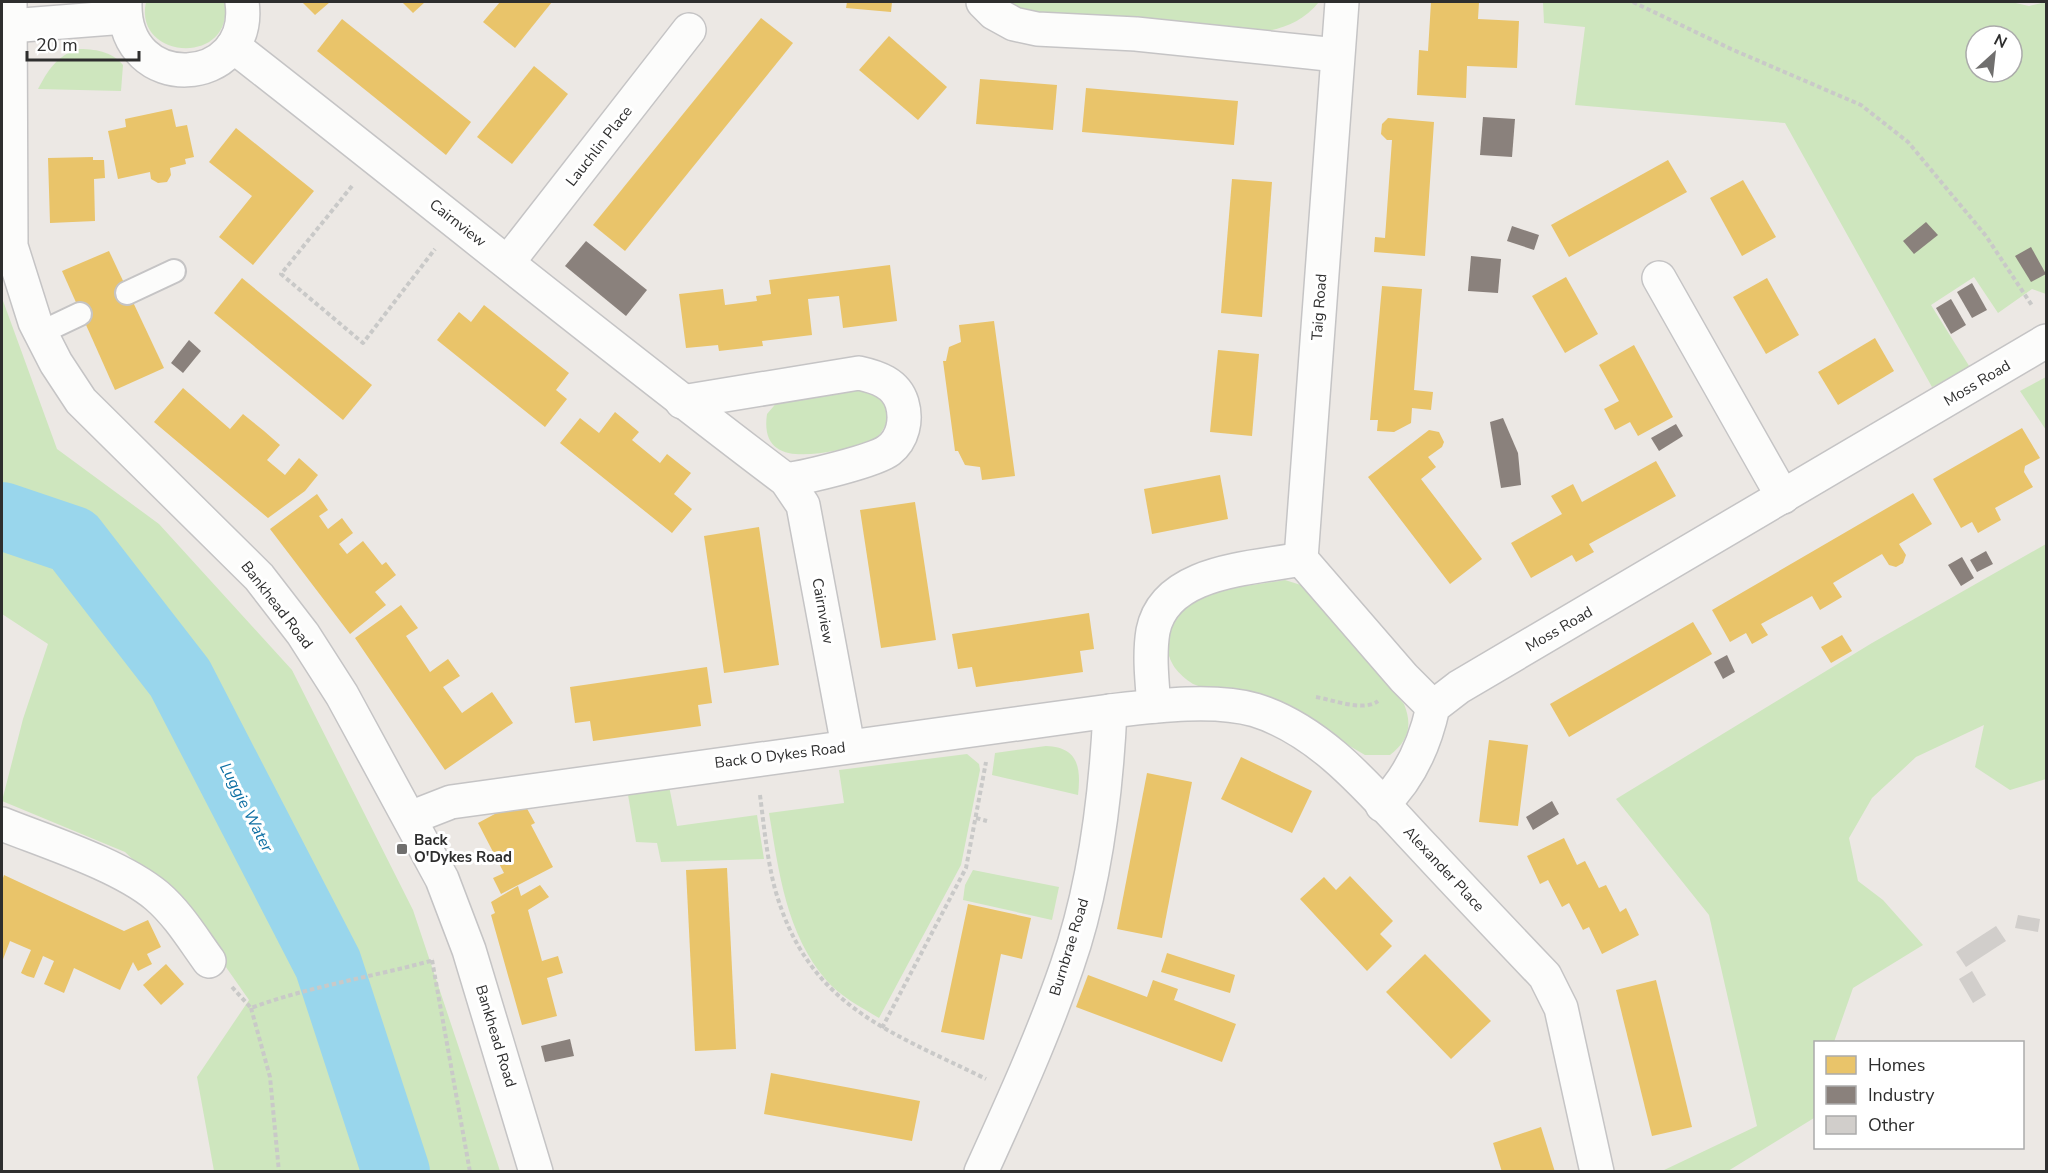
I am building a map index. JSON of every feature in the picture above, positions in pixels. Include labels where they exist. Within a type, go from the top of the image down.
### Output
[{"type":"street","points":[[10,14],[125,9],[130,37],[142,54],[159,65],[180,71],[200,69],[219,60],[233,46],[241,29],[242,2]]},
{"type":"street","points":[[983,2],[994,13],[1014,24],[1038,29],[1136,34],[1337,55]]},
{"type":"street","name":"Taig Road","points":[[1301,559],[1342,2]]},
{"type":"street","name":"Bankhead Road","points":[[10,14],[11,246],[40,333],[81,401],[259,578],[303,634],[342,695],[442,879],[469,950],[536,1172]]},
{"type":"street","name":"Lauchlin Place","points":[[508,262],[688,30]]},
{"type":"street","name":"Cairnview","points":[[233,46],[682,402],[786,480],[803,505],[848,746]]},
{"type":"street","points":[[1659,278],[1783,497]]},
{"type":"street","name":"Moss Road","points":[[1433,707],[1459,687],[2046,341]]},
{"type":"street","points":[[682,402],[859,373],[880,377],[901,398],[904,411],[903,426],[898,440],[888,451],[816,475],[786,480]]},
{"type":"street","points":[[1154,706],[1151,656],[1153,630],[1160,612],[1173,594],[1195,580],[1301,559],[1404,678],[1433,707],[1426,738],[1404,780],[1382,805]]},
{"type":"street","name":"Back O Dykes Road","points":[[410,819],[451,802],[754,758],[1154,706]]},
{"type":"street","name":"Alexander Place","points":[[1154,706],[1221,706],[1255,710],[1293,727],[1323,748],[1350,772],[1545,976],[1556,993],[1561,1008],[1597,1172]]},
{"type":"street","name":"Burnbrae Road","points":[[981,1172],[1016,1094],[1068,964],[1081,917],[1107,780],[1110,711]]},
{"type":"street","points":[[2,824],[107,866],[157,896],[184,926],[209,961]]},
{"type":"lane","points":[[128,293],[174,271]]},
{"type":"lane","points":[[40,333],[80,314]]},
{"type":"path","points":[[1633,2],[1731,49],[1861,105],[1908,142],[1986,236],[2034,310]]},
{"type":"path","points":[[375,157],[281,274],[363,342],[456,222]]},
{"type":"path","points":[[1309,695],[1354,705],[1374,704],[1404,678]]},
{"type":"path","points":[[882,1028],[966,868],[993,726]]},
{"type":"path","points":[[754,758],[775,888],[800,952],[819,979],[841,1000],[882,1028],[1016,1094]]},
{"type":"path","points":[[976,818],[987,821]]},
{"type":"path","points":[[251,1008],[283,996],[388,973],[469,950]]},
{"type":"path","points":[[432,960],[470,1172]]},
{"type":"path","points":[[209,961],[251,1008],[270,1077],[279,1172]]},
{"type":"green space","points":[[146,2],[225,2],[224,23],[215,38],[201,46],[184,48],[168,45],[154,36],[146,21]]},
{"type":"green space","points":[[1001,2],[1319,2],[1294,23],[1262,32],[1040,15],[1017,10]]},
{"type":"green space","points":[[1543,2],[2011,2],[2029,6],[2046,2],[2046,294],[2032,289],[1998,313],[1974,277],[1931,305],[1971,369],[1932,387],[1785,123],[1575,105],[1585,27],[1544,23]]},
{"type":"green space","points":[[77,49],[102,52],[118,60],[123,65],[121,91],[38,89],[53,65],[63,56]]},
{"type":"green space","points":[[2,298],[57,449],[159,524],[292,670],[413,910],[500,1171],[214,1171],[197,1077],[249,1000],[186,910],[125,852],[2,801],[23,719],[48,644],[2,614]]},
{"type":"green space","points":[[2046,377],[2046,430],[2020,391]]},
{"type":"green space","points":[[865,389],[880,398],[888,413],[881,432],[866,445],[800,454],[785,452],[774,445],[767,433],[767,414],[779,400]]},
{"type":"green space","points":[[2046,544],[2046,779],[2010,790],[1975,767],[1984,725],[1916,757],[1872,798],[1849,838],[1858,881],[1883,900],[1923,945],[1853,988],[1834,1041],[1814,1041],[1814,1118],[1728,1171],[1662,1171],[1757,1126],[1709,915],[1616,799],[1872,643]]},
{"type":"green space","points":[[1285,580],[1304,586],[1404,704],[1408,719],[1407,732],[1405,739],[1390,755],[1365,755],[1329,734],[1193,684],[1178,672],[1172,662],[1167,644],[1170,626],[1180,612],[1211,594]]},
{"type":"green space","points":[[1046,746],[1065,750],[1076,761],[1079,777],[1078,795],[992,775],[995,753]]},
{"type":"green space","points":[[967,754],[979,764],[980,770],[961,865],[879,1018],[838,992],[813,963],[802,943],[786,902],[769,813],[844,803],[839,770]]},
{"type":"green space","points":[[669,786],[677,826],[757,815],[764,859],[661,862],[657,843],[636,842],[627,789]]},
{"type":"green space","points":[[973,870],[1059,887],[1052,920],[963,900],[965,885]]},
{"type":"building: Homes","points":[[302,2],[330,2],[315,15]]},
{"type":"building: Homes","points":[[402,2],[425,2],[413,13]]},
{"type":"building: Homes","points":[[500,2],[552,2],[515,48],[483,22]]},
{"type":"building: Homes","points":[[847,2],[892,2],[891,12],[846,8]]},
{"type":"building: Homes","points":[[1431,2],[1479,2],[1478,19],[1519,21],[1517,68],[1467,66],[1466,98],[1417,95],[1419,50],[1428,51]]},
{"type":"building: Homes","points":[[761,18],[793,43],[625,251],[593,225]]},
{"type":"building: Homes","points":[[342,19],[471,122],[446,155],[317,51]]},
{"type":"building: Homes","points":[[889,36],[947,87],[918,120],[859,70]]},
{"type":"building: Homes","points":[[534,66],[568,94],[512,164],[477,137]]},
{"type":"building: Homes","points":[[980,79],[1057,85],[1053,130],[976,124]]},
{"type":"building: Homes","points":[[1086,88],[1238,101],[1234,145],[1082,132]]},
{"type":"building: Homes","points":[[172,109],[176,127],[187,125],[194,157],[185,159],[186,164],[170,168],[171,175],[167,182],[158,183],[151,179],[150,172],[118,179],[108,131],[126,127],[125,119]]},
{"type":"building: Homes","points":[[1388,118],[1434,122],[1425,256],[1374,252],[1375,237],[1385,238],[1392,140],[1387,140],[1381,134],[1382,124]]},
{"type":"building: Homes","points":[[236,128],[314,191],[253,265],[219,237],[252,196],[209,162]]},
{"type":"building: Homes","points":[[93,157],[93,160],[104,160],[105,178],[94,179],[95,221],[50,223],[48,158]]},
{"type":"building: Homes","points":[[1668,160],[1687,192],[1569,257],[1551,225]]},
{"type":"building: Homes","points":[[1232,179],[1272,182],[1262,317],[1221,313]]},
{"type":"building: Homes","points":[[1743,180],[1776,237],[1742,256],[1710,198]]},
{"type":"building: Homes","points":[[109,251],[164,368],[115,390],[62,271]]},
{"type":"building: Homes","points":[[890,265],[897,321],[843,328],[839,296],[808,299],[812,335],[762,341],[763,346],[719,351],[718,345],[686,348],[679,294],[723,289],[725,305],[757,301],[756,296],[771,294],[769,280]]},
{"type":"building: Homes","points":[[1566,277],[1598,334],[1565,353],[1532,296]]},
{"type":"building: Homes","points":[[242,278],[372,385],[343,420],[214,313]]},
{"type":"building: Homes","points":[[1767,278],[1799,335],[1766,354],[1733,297]]},
{"type":"building: Homes","points":[[1382,286],[1422,289],[1414,390],[1433,392],[1431,410],[1412,408],[1411,423],[1394,432],[1377,431],[1378,420],[1370,420]]},
{"type":"building: Homes","points":[[484,305],[569,373],[556,390],[567,399],[545,427],[437,340],[459,312],[471,322]]},
{"type":"building: Homes","points":[[994,321],[1015,476],[982,480],[980,467],[965,465],[958,451],[955,451],[943,361],[946,361],[949,347],[961,342],[959,325]]},
{"type":"building: Homes","points":[[1875,338],[1894,371],[1838,405],[1818,372]]},
{"type":"building: Homes","points":[[1634,345],[1673,417],[1638,436],[1630,422],[1615,430],[1604,409],[1619,401],[1599,365]]},
{"type":"building: Homes","points":[[1218,350],[1259,354],[1252,436],[1210,432]]},
{"type":"building: Homes","points":[[183,388],[230,429],[243,414],[264,431],[280,445],[267,460],[285,475],[299,458],[318,475],[305,491],[268,518],[154,422]]},
{"type":"building: Homes","points":[[615,412],[639,432],[632,440],[660,463],[667,454],[691,473],[674,494],[692,509],[672,533],[560,443],[580,418],[599,433]]},
{"type":"building: Homes","points":[[2022,428],[2040,458],[2025,466],[2024,472],[2033,487],[1995,508],[2001,520],[1978,533],[1972,522],[1961,528],[1933,479]]},
{"type":"building: Homes","points":[[1429,430],[1439,432],[1444,442],[1442,447],[1428,457],[1436,467],[1421,479],[1482,559],[1450,584],[1368,477]]},
{"type":"building: Homes","points":[[1656,461],[1676,496],[1589,544],[1594,552],[1576,562],[1572,555],[1531,578],[1511,543],[1562,514],[1551,496],[1573,484],[1582,502]]},
{"type":"building: Homes","points":[[1220,475],[1228,519],[1152,534],[1144,489]]},
{"type":"building: Homes","points":[[1913,493],[1932,524],[1899,544],[1906,555],[1903,563],[1896,567],[1889,565],[1882,554],[1833,583],[1842,597],[1820,610],[1812,596],[1761,624],[1768,635],[1752,644],[1746,633],[1730,642],[1712,610]]},
{"type":"building: Homes","points":[[317,494],[328,510],[319,516],[328,529],[342,518],[353,533],[339,544],[347,554],[363,541],[382,565],[386,562],[396,575],[375,592],[386,605],[350,634],[270,529]]},
{"type":"building: Homes","points":[[915,502],[936,640],[881,648],[860,510]]},
{"type":"building: Homes","points":[[759,527],[779,665],[724,673],[704,536]]},
{"type":"building: Homes","points":[[401,605],[418,628],[406,636],[430,672],[448,659],[460,676],[443,687],[462,713],[492,692],[513,723],[445,770],[355,638]]},
{"type":"building: Homes","points":[[1089,613],[1094,649],[1080,651],[1083,672],[976,687],[972,667],[958,669],[952,634]]},
{"type":"building: Homes","points":[[1693,622],[1712,654],[1569,737],[1550,704]]},
{"type":"building: Homes","points":[[1842,635],[1852,651],[1831,663],[1821,647]]},
{"type":"building: Homes","points":[[707,667],[712,703],[698,705],[701,726],[593,741],[590,721],[575,723],[570,687]]},
{"type":"building: Homes","points":[[1489,740],[1528,745],[1518,826],[1479,822]]},
{"type":"building: Homes","points":[[1241,757],[1312,791],[1292,833],[1221,799]]},
{"type":"building: Homes","points":[[1147,773],[1192,782],[1162,938],[1117,929]]},
{"type":"building: Homes","points":[[525,805],[535,823],[531,825],[553,867],[501,894],[493,878],[504,873],[478,823],[506,808]]},
{"type":"building: Homes","points":[[1564,838],[1577,865],[1585,861],[1599,888],[1606,885],[1620,912],[1626,908],[1639,935],[1602,954],[1589,927],[1583,930],[1569,903],[1562,907],[1548,880],[1540,884],[1527,856]]},
{"type":"building: Homes","points":[[727,868],[736,1049],[695,1051],[686,870]]},
{"type":"building: Homes","points":[[4,875],[124,931],[148,920],[161,947],[147,954],[152,964],[138,971],[133,962],[120,990],[74,968],[64,993],[44,984],[54,961],[43,956],[34,978],[27,976],[21,973],[31,950],[10,941],[2,962],[2,881]]},
{"type":"building: Homes","points":[[1350,876],[1393,921],[1380,934],[1392,946],[1367,971],[1300,899],[1324,877],[1336,890]]},
{"type":"building: Homes","points":[[540,885],[549,897],[528,910],[542,961],[558,956],[563,973],[547,978],[557,1016],[522,1025],[491,915],[495,913],[491,902],[518,886],[521,896]]},
{"type":"building: Homes","points":[[968,904],[1031,918],[1022,959],[1001,954],[984,1040],[941,1032]]},
{"type":"building: Homes","points":[[1167,953],[1235,975],[1230,993],[1161,972]]},
{"type":"building: Homes","points":[[1425,954],[1491,1021],[1451,1059],[1386,992]]},
{"type":"building: Homes","points":[[166,964],[184,984],[161,1005],[143,985]]},
{"type":"building: Homes","points":[[1088,975],[1147,997],[1153,980],[1178,989],[1174,1000],[1236,1024],[1222,1062],[1076,1007]]},
{"type":"building: Homes","points":[[1656,980],[1692,1127],[1652,1136],[1616,990]]},
{"type":"building: Homes","points":[[771,1073],[920,1101],[912,1141],[764,1114]]},
{"type":"building: Homes","points":[[1541,1127],[1555,1172],[1502,1172],[1493,1143]]},
{"type":"building: Industry","points":[[1483,117],[1515,119],[1512,157],[1480,155]]},
{"type":"building: Industry","points":[[1926,222],[1938,235],[1914,254],[1903,241]]},
{"type":"building: Industry","points":[[1512,226],[1539,235],[1534,250],[1507,241]]},
{"type":"building: Industry","points":[[586,241],[647,290],[626,316],[565,266]]},
{"type":"building: Industry","points":[[2031,247],[2046,274],[2031,282],[2015,256]]},
{"type":"building: Industry","points":[[1471,256],[1501,259],[1498,293],[1468,291]]},
{"type":"building: Industry","points":[[1972,283],[1987,310],[1972,318],[1957,292]]},
{"type":"building: Industry","points":[[1951,299],[1966,325],[1951,334],[1936,308]]},
{"type":"building: Industry","points":[[189,340],[201,351],[183,373],[171,363]]},
{"type":"building: Industry","points":[[1503,418],[1518,453],[1521,485],[1501,488],[1490,422]]},
{"type":"building: Industry","points":[[1676,424],[1683,436],[1659,451],[1651,438]]},
{"type":"building: Industry","points":[[1986,551],[1993,564],[1977,572],[1970,560]]},
{"type":"building: Industry","points":[[1962,557],[1974,578],[1961,586],[1948,565]]},
{"type":"building: Industry","points":[[1727,655],[1735,672],[1723,679],[1714,662]]},
{"type":"building: Industry","points":[[1552,801],[1559,814],[1533,830],[1526,817]]},
{"type":"building: Industry","points":[[570,1039],[574,1056],[545,1062],[541,1046]]},
{"type":"building: Other","points":[[2018,915],[2040,919],[2038,932],[2015,928]]},
{"type":"building: Other","points":[[1996,926],[2006,941],[1966,967],[1956,952]]},
{"type":"building: Other","points":[[1972,971],[1986,995],[1973,1003],[1959,979]]},
{"type":"waterway","name":"Luggie Water","points":[[2,516],[73,540],[180,678],[328,964],[396,1172]]},
{"type":"place","name":"Back O'Dykes Road","points":[[402,849]]}]
